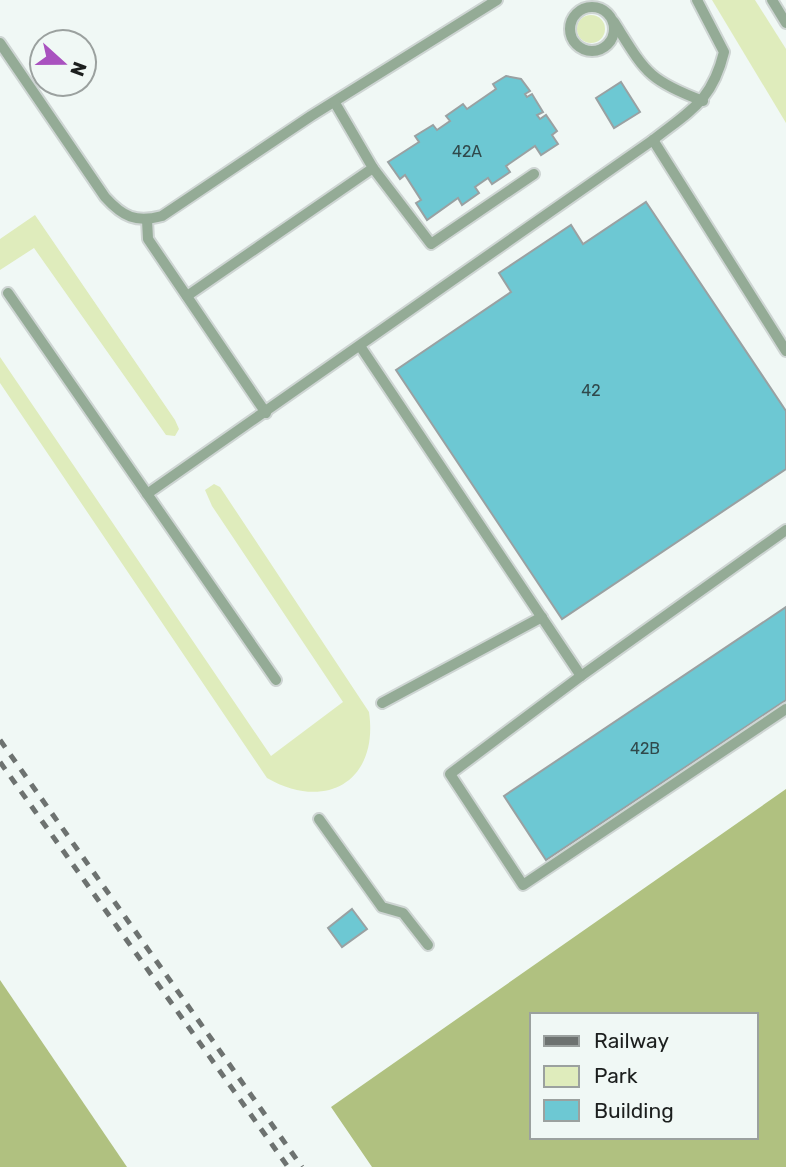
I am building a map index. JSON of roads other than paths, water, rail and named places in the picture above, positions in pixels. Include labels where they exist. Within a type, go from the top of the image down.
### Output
[{"type":"lane","points":[[0,43],[105,197],[118,212],[133,220],[147,220],[162,216],[497,0]]},
{"type":"lane","points":[[147,494],[266,413],[703,101],[717,79],[724,52],[697,0]]},
{"type":"lane","points":[[772,0],[786,23]]},
{"type":"lane","points":[[611,19],[614,26],[611,41],[599,51],[584,50],[573,41],[570,25],[578,12],[584,8],[600,9],[611,19],[645,71],[666,87],[703,101]]},
{"type":"lane","points":[[335,103],[373,168],[431,244],[534,174]]},
{"type":"lane","points":[[653,139],[786,351]]},
{"type":"lane","points":[[187,296],[373,168]]},
{"type":"lane","points":[[147,220],[148,239],[266,413]]},
{"type":"lane","points":[[8,293],[276,680]]},
{"type":"lane","points":[[360,346],[581,676]]},
{"type":"lane","points":[[786,530],[581,676],[450,774],[523,886],[786,709]]},
{"type":"lane","points":[[382,703],[542,617]]},
{"type":"lane","points":[[319,819],[382,907],[403,913],[428,945]]},
{"type":"railway","points":[[0,740],[302,1167]]},
{"type":"railway","points":[[0,762],[288,1167]]}]
